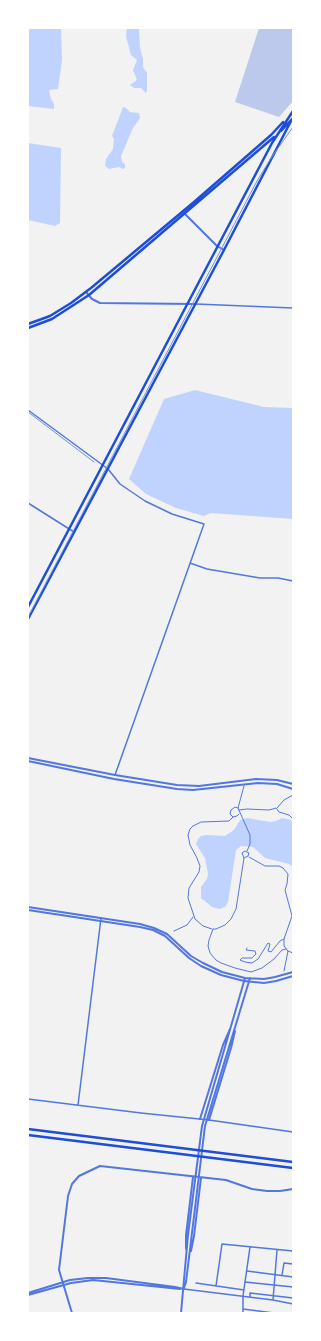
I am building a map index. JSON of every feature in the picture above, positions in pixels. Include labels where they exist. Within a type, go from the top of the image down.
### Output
[{"type":"main road","points":[[28,607],[217,246],[277,134],[293,111]]},
{"type":"main road","points":[[28,328],[52,319],[89,295],[271,135],[288,118]]},
{"type":"main road","points":[[28,324],[50,316],[86,292],[277,134],[292,119]]},
{"type":"main road","points":[[28,619],[292,119]]},
{"type":"main road","points":[[28,1129],[293,1162]]},
{"type":"main road","points":[[28,1135],[293,1168]]},
{"type":"street","points":[[184,212],[217,246],[224,250]]},
{"type":"street","points":[[86,292],[96,302],[293,308]]},
{"type":"street","points":[[28,410],[108,469],[120,484],[145,501],[172,514],[204,524],[115,775]]},
{"type":"street","points":[[29,505],[74,532]]},
{"type":"street","points":[[190,563],[207,569],[260,578],[278,578],[293,582]]},
{"type":"street","points":[[28,758],[115,775],[177,785],[199,786],[256,779],[277,780],[293,784]]},
{"type":"street","points":[[28,761],[114,779],[177,789],[193,790],[258,783],[277,784],[293,789]]},
{"type":"street","points":[[240,814],[233,817],[229,821],[201,822],[190,829],[188,835],[189,841],[200,866],[199,872],[187,893],[193,917],[207,928],[216,929],[225,925],[234,914],[237,904],[237,891],[244,858],[242,853],[245,851],[246,852],[250,844],[250,835],[239,809],[244,786]]},
{"type":"street","points":[[233,817],[230,814],[231,810],[235,807],[239,809],[269,810],[276,808],[284,800],[293,795]]},
{"type":"street","points":[[276,808],[279,812],[289,815],[293,819]]},
{"type":"street","points":[[246,852],[248,856],[266,866],[279,866],[288,874],[285,890],[286,899],[292,916],[284,939],[284,946],[287,950],[293,953]]},
{"type":"street","points":[[244,858],[248,856]]},
{"type":"street","points":[[28,908],[153,930],[165,936],[189,958],[201,966],[221,975],[244,981],[264,983],[293,976]]},
{"type":"street","points":[[174,931],[187,925],[193,917]]},
{"type":"street","points":[[101,920],[140,924],[154,928],[167,934],[191,956],[203,964],[222,972],[245,978],[264,979],[293,972]]},
{"type":"street","points":[[78,1105],[101,920]]},
{"type":"street","points":[[213,929],[208,946],[210,952],[216,960],[235,968],[251,972],[274,959],[282,950],[287,950]]},
{"type":"street","points":[[247,948],[247,951],[255,951],[256,954],[252,958],[242,958],[240,960],[252,963],[258,959],[268,943],[270,944],[268,951],[271,952],[280,941],[284,939]]},
{"type":"street","points":[[284,971],[287,950]]},
{"type":"street","points":[[181,1313],[205,1126],[245,978]]},
{"type":"street","points":[[227,1046],[235,1027],[250,978]]},
{"type":"street","points":[[200,1119],[223,1045],[231,1026]]},
{"type":"street","points":[[209,1120],[231,1048],[235,1027]]},
{"type":"street","points":[[28,1099],[209,1120],[293,1132]]},
{"type":"street","points":[[72,1313],[59,1270],[66,1208],[72,1184],[79,1176],[100,1166],[226,1180],[258,1190],[276,1191],[293,1189]]},
{"type":"street","points":[[188,1258],[186,1235],[193,1177]]},
{"type":"street","points":[[188,1258],[194,1236],[201,1178]]},
{"type":"street","points":[[216,1286],[222,1244],[293,1252]]},
{"type":"street","points":[[243,1313],[243,1296],[250,1246]]},
{"type":"street","points":[[273,1300],[273,1285],[278,1250]]},
{"type":"street","points":[[282,1276],[284,1263],[293,1264]]},
{"type":"street","points":[[247,1270],[293,1277]]},
{"type":"street","points":[[28,1294],[64,1284],[93,1280],[175,1290],[184,1289],[243,1296],[293,1304]]},
{"type":"street","points":[[245,1282],[293,1287]]},
{"type":"street","points":[[196,1283],[244,1290]]},
{"type":"street","points":[[250,1297],[250,1293],[293,1298]]},
{"type":"street","points":[[243,1309],[274,1313]]},
{"type":"water","points":[[28,28],[61,28],[62,60],[58,89],[49,90],[54,104],[54,109],[28,106]]},
{"type":"water","points":[[127,28],[139,28],[143,67],[147,73],[146,93],[141,88],[134,88],[130,85],[137,80],[133,70],[137,60],[131,55],[126,36]]},
{"type":"water","points":[[123,107],[130,112],[139,113],[140,118],[133,128],[121,156],[122,162],[125,164],[125,168],[123,169],[119,167],[109,169],[105,166],[106,159],[113,149],[114,139],[112,136]]},
{"type":"water","points":[[28,143],[61,148],[60,223],[55,226],[28,220]]},
{"type":"water","points":[[195,390],[264,407],[293,408],[293,519],[211,513],[204,516],[176,508],[146,494],[129,479],[164,399]]},
{"type":"water","points":[[247,818],[270,822],[282,818],[291,820],[293,823],[293,867],[289,864],[265,858],[253,847],[241,846],[236,850],[228,902],[225,907],[219,909],[212,907],[201,898],[201,887],[207,879],[208,874],[205,858],[196,844],[201,836],[225,836],[234,830],[240,820]]},
{"type":"building","points":[[259,28],[293,28],[293,101],[279,117],[235,102]]},
{"type":"tram line","points":[[28,412],[94,462]]},
{"type":"railway","points":[[28,617],[257,181],[293,127]]}]
